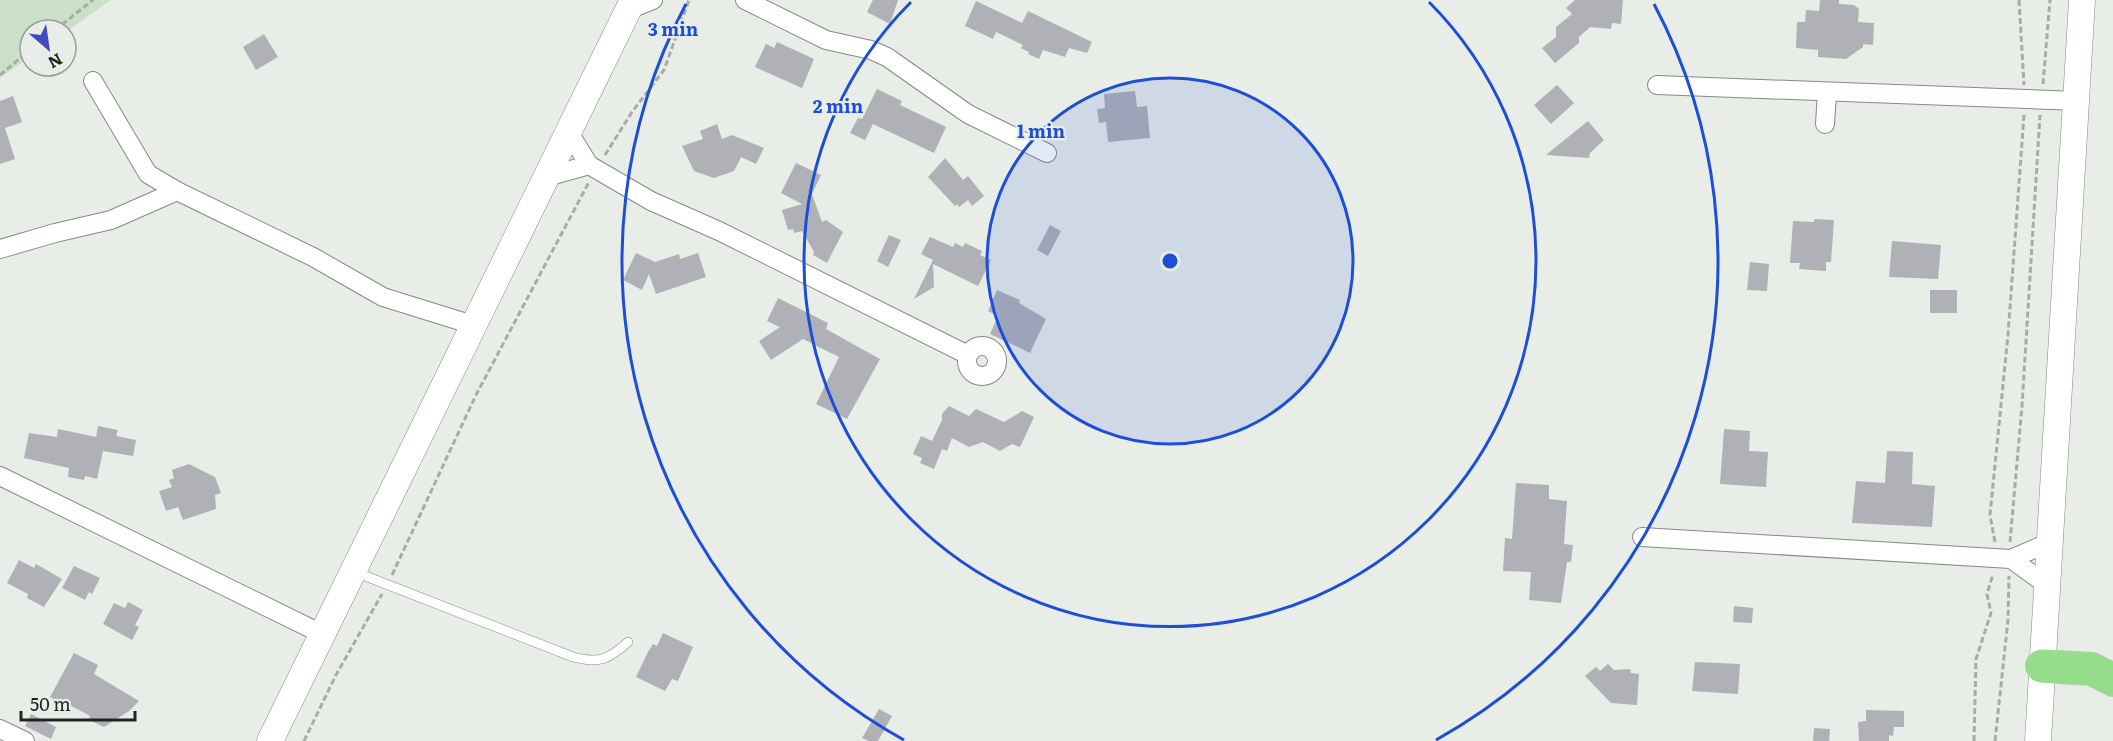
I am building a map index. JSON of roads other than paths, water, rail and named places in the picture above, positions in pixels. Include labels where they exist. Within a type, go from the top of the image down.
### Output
[{"type":"highway","points":[[2042,659],[2104,654],[2113,650]]},
{"type":"highway","points":[[2042,659],[2092,669],[2113,680]]},
{"type":"street","points":[[270,741],[631,5],[653,0]]},
{"type":"street","points":[[745,0],[826,40],[887,57],[968,114],[1047,153]]},
{"type":"street","points":[[2038,741],[2082,0]]},
{"type":"street","points":[[93,81],[145,171],[177,191],[313,256],[383,297],[473,326]]},
{"type":"street","points":[[1658,85],[2077,101]]},
{"type":"street","points":[[1825,124],[1827,93]]},
{"type":"street","points":[[568,131],[592,167],[651,201],[719,231],[810,279],[968,355]]},
{"type":"street","points":[[546,177],[592,167]]},
{"type":"street","points":[[0,249],[40,236],[111,220],[177,191]]},
{"type":"street","points":[[0,476],[322,634]]},
{"type":"street","points":[[1642,537],[2006,559],[2048,543]]},
{"type":"street","points":[[2006,559],[2047,585]]},
{"type":"street","points":[[0,729],[25,741]]},
{"type":"lane","points":[[353,572],[573,657],[585,660],[608,658],[628,642]]}]
